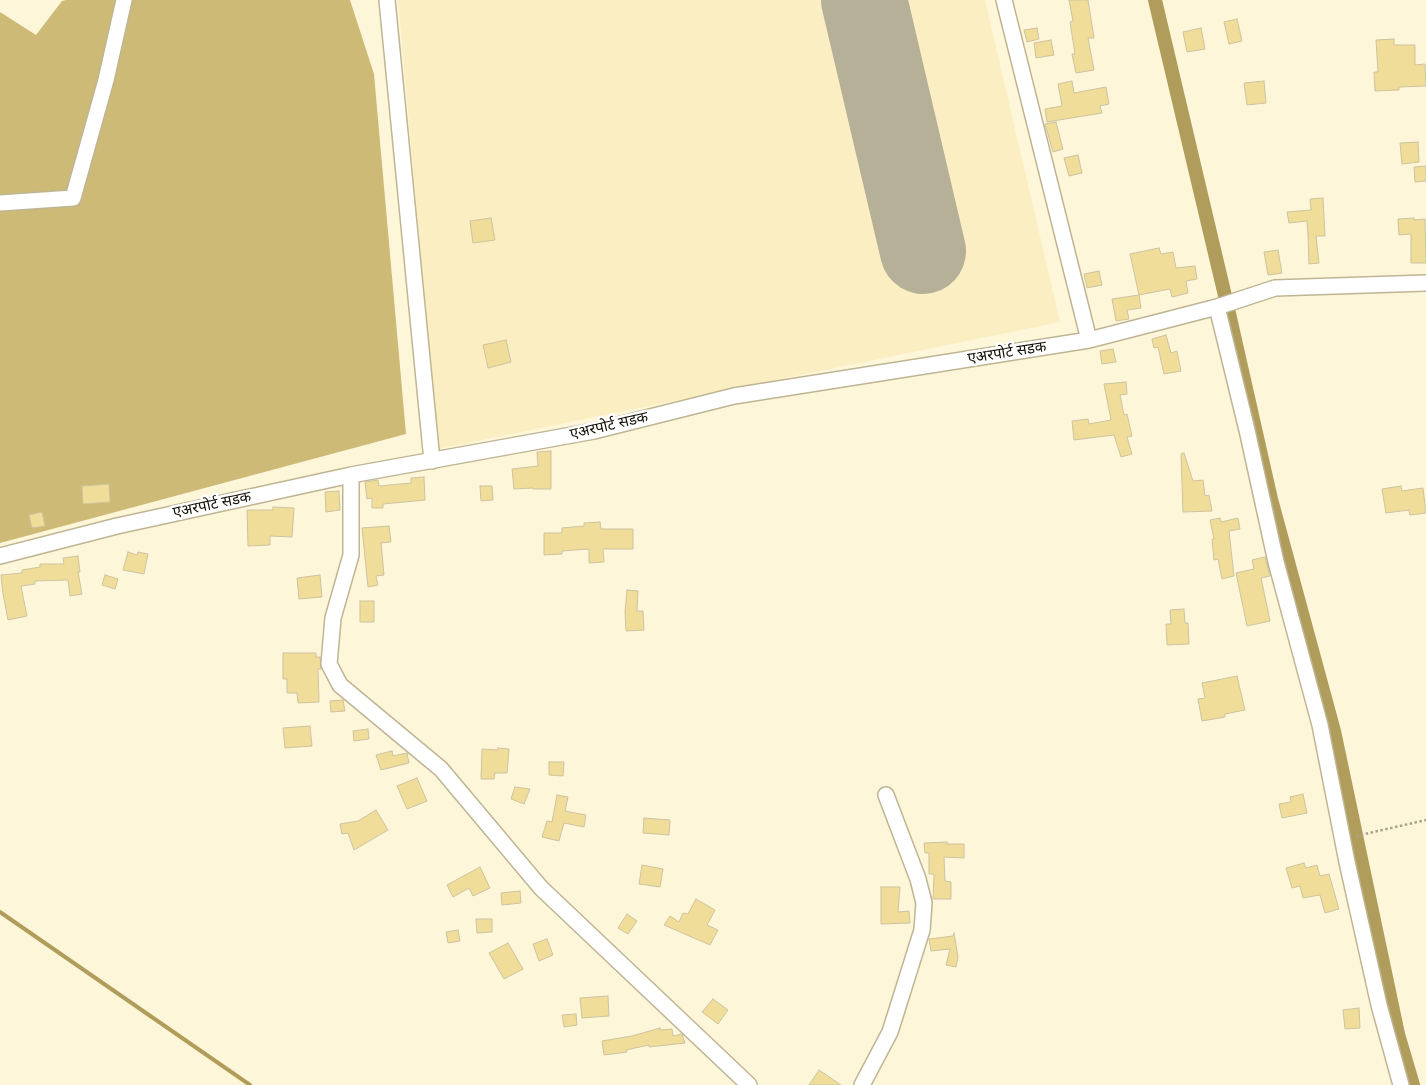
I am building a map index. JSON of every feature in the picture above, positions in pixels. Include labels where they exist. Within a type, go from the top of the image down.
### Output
[{"type":"street","points":[[0,203],[73,198],[106,80],[124,0]]},
{"type":"street","points":[[387,0],[432,461]]},
{"type":"street","points":[[1004,0],[1090,340]]},
{"type":"street","name":"एअरपोर्ट सडक","points":[[0,556],[117,526],[351,474],[594,431],[734,396],[1090,340],[1218,307],[1275,288],[1426,283]]},
{"type":"street","points":[[1218,307],[1276,562],[1320,725],[1347,862],[1379,1005],[1401,1085]]},
{"type":"street","points":[[351,474],[351,556],[333,618],[328,664],[340,685],[441,769],[541,888],[749,1085]]},
{"type":"street","points":[[862,1085],[890,1032],[922,930],[924,903],[918,879],[886,795]]},
{"type":"path","points":[[1352,837],[1426,820]]},
{"type":"shaded area","points":[[350,0],[374,74],[406,434],[0,543],[0,12],[36,35],[62,1]]},
{"type":"shaded area","points":[[398,0],[985,0],[1060,322],[438,449]]},
{"type":"building","points":[[1069,0],[1088,0],[1094,38],[1088,38],[1094,70],[1076,73],[1072,54],[1075,54],[1070,22],[1073,21]]},
{"type":"building","points":[[1237,19],[1242,41],[1229,44],[1224,22]]},
{"type":"building","points":[[1037,28],[1039,39],[1027,42],[1024,30]]},
{"type":"building","points":[[1201,28],[1205,49],[1187,52],[1183,32]]},
{"type":"building","points":[[1394,39],[1394,45],[1415,45],[1415,65],[1425,64],[1426,86],[1399,87],[1399,90],[1375,91],[1374,72],[1378,72],[1376,40]]},
{"type":"building","points":[[1051,40],[1054,55],[1036,58],[1034,43]]},
{"type":"building","points":[[1072,81],[1074,93],[1106,87],[1109,104],[1100,106],[1102,113],[1047,122],[1045,109],[1062,106],[1058,84]]},
{"type":"building","points":[[1264,81],[1266,103],[1247,105],[1244,83]]},
{"type":"building","points":[[1056,122],[1063,149],[1053,152],[1045,124]]},
{"type":"building","points":[[1418,142],[1419,162],[1402,164],[1400,143]]},
{"type":"building","points":[[1078,155],[1082,173],[1069,176],[1064,158]]},
{"type":"building","points":[[1426,166],[1426,181],[1415,182],[1414,167]]},
{"type":"building","points":[[1323,198],[1325,236],[1316,236],[1319,263],[1309,264],[1307,221],[1289,223],[1287,212],[1311,210],[1310,199]]},
{"type":"building","points":[[491,218],[495,240],[473,243],[470,221]]},
{"type":"building","points":[[1414,218],[1414,220],[1425,219],[1426,263],[1411,263],[1411,234],[1399,235],[1398,219]]},
{"type":"building","points":[[1159,248],[1161,254],[1173,252],[1176,268],[1195,266],[1197,279],[1186,281],[1188,293],[1172,297],[1170,289],[1139,295],[1130,254]]},
{"type":"building","points":[[1278,250],[1282,273],[1268,275],[1264,252]]},
{"type":"building","points":[[1099,271],[1102,285],[1087,288],[1084,274]]},
{"type":"building","points":[[1139,295],[1141,308],[1127,310],[1129,319],[1116,321],[1112,299]]},
{"type":"building","points":[[1166,335],[1171,353],[1177,351],[1181,371],[1164,374],[1158,347],[1154,348],[1152,339]]},
{"type":"building","points":[[506,340],[511,362],[488,368],[483,345]]},
{"type":"building","points":[[1113,349],[1116,362],[1102,364],[1100,351]]},
{"type":"building","points":[[1126,382],[1127,394],[1120,395],[1124,415],[1127,414],[1132,436],[1127,437],[1132,454],[1121,457],[1114,435],[1074,440],[1072,421],[1088,419],[1089,424],[1111,420],[1104,384]]},
{"type":"building","points":[[551,451],[551,489],[514,489],[512,469],[538,466],[537,452]]},
{"type":"building","points":[[1184,453],[1193,481],[1203,480],[1205,496],[1209,495],[1212,511],[1183,512],[1181,454]]},
{"type":"building","points":[[424,477],[425,500],[383,504],[383,508],[372,508],[372,498],[367,499],[365,482],[378,480],[379,486],[411,483],[411,478]]},
{"type":"building","points":[[109,484],[110,502],[83,504],[82,486]]},
{"type":"building","points":[[480,486],[492,486],[493,500],[481,501]]},
{"type":"building","points":[[1401,486],[1402,491],[1423,488],[1426,513],[1410,515],[1409,510],[1386,513],[1382,489]]},
{"type":"building","points":[[339,491],[340,510],[326,512],[325,492]]},
{"type":"building","points":[[273,507],[294,508],[292,537],[270,536],[270,545],[248,546],[247,510],[273,510]]},
{"type":"building","points":[[42,512],[45,526],[32,528],[29,515]]},
{"type":"building","points":[[1220,518],[1221,522],[1238,518],[1240,529],[1229,531],[1234,576],[1222,579],[1218,559],[1214,560],[1212,539],[1214,539],[1210,520]]},
{"type":"building","points":[[600,522],[601,529],[633,529],[633,549],[603,549],[604,562],[589,563],[589,549],[562,551],[562,554],[544,555],[544,533],[562,533],[562,528],[584,526],[584,523]]},
{"type":"building","points":[[389,526],[391,542],[381,543],[384,575],[376,576],[378,585],[368,587],[362,528]]},
{"type":"building","points":[[128,552],[137,555],[138,552],[148,554],[144,574],[123,570]]},
{"type":"building","points":[[78,556],[80,572],[78,572],[82,594],[70,596],[68,580],[35,581],[35,584],[21,586],[27,616],[8,620],[1,575],[22,573],[22,570],[40,567],[40,564],[64,564],[63,558]]},
{"type":"building","points":[[1265,557],[1270,576],[1261,578],[1270,621],[1247,626],[1236,573],[1254,569],[1252,560]]},
{"type":"building","points":[[105,575],[118,579],[115,589],[102,585]]},
{"type":"building","points":[[320,575],[322,597],[299,599],[297,578]]},
{"type":"building","points":[[627,590],[638,591],[637,611],[643,611],[644,630],[626,631]]},
{"type":"building","points":[[360,601],[374,601],[374,622],[360,622]]},
{"type":"building","points":[[1184,609],[1185,623],[1188,623],[1189,644],[1167,645],[1166,624],[1171,624],[1170,610]]},
{"type":"building","points":[[283,653],[316,653],[316,657],[320,657],[321,669],[318,669],[319,702],[298,703],[297,693],[287,693],[287,679],[283,679]]},
{"type":"building","points":[[1237,676],[1245,710],[1225,714],[1225,717],[1202,721],[1198,699],[1205,698],[1202,683]]},
{"type":"building","points":[[343,700],[345,711],[331,712],[330,701]]},
{"type":"building","points":[[310,726],[312,746],[285,748],[283,728]]},
{"type":"building","points":[[368,729],[369,739],[354,741],[353,731]]},
{"type":"building","points":[[498,748],[509,749],[507,773],[495,773],[494,779],[481,779],[482,749],[498,750]]},
{"type":"building","points":[[392,751],[393,756],[407,753],[409,763],[381,770],[376,755]]},
{"type":"building","points":[[549,762],[564,762],[563,776],[549,775]]},
{"type":"building","points":[[417,778],[427,801],[407,809],[397,786]]},
{"type":"building","points":[[515,787],[530,789],[524,804],[511,799]]},
{"type":"building","points":[[1303,794],[1307,813],[1282,818],[1279,804],[1291,802],[1290,797]]},
{"type":"building","points":[[557,795],[568,797],[565,811],[586,815],[584,827],[564,823],[559,841],[542,837],[547,821],[552,822]]},
{"type":"building","points":[[376,810],[388,830],[354,850],[348,833],[342,834],[340,824],[358,821]]},
{"type":"building","points":[[644,818],[670,820],[669,835],[643,833]]},
{"type":"building","points":[[947,842],[947,844],[964,844],[964,858],[944,857],[945,881],[951,882],[951,899],[933,899],[934,874],[929,874],[929,853],[925,853],[924,843]]},
{"type":"building","points":[[1304,863],[1306,868],[1317,865],[1320,876],[1329,874],[1339,909],[1325,913],[1320,895],[1303,898],[1300,886],[1292,888],[1286,868]]},
{"type":"building","points":[[642,865],[663,869],[660,887],[639,884]]},
{"type":"building","points":[[480,867],[490,888],[473,896],[469,888],[453,897],[447,885]]},
{"type":"building","points":[[881,887],[900,887],[898,912],[909,911],[910,923],[881,924]]},
{"type":"building","points":[[520,891],[521,903],[502,905],[501,893]]},
{"type":"building","points":[[696,899],[715,910],[707,925],[718,930],[710,945],[664,925],[670,916],[679,922],[683,913],[688,914]]},
{"type":"building","points":[[627,914],[637,921],[628,934],[618,928]]},
{"type":"building","points":[[476,919],[492,919],[492,932],[477,933]]},
{"type":"building","points":[[458,930],[460,941],[448,943],[446,932]]},
{"type":"building","points":[[954,933],[958,957],[956,967],[946,965],[950,949],[931,951],[929,939],[953,936]]},
{"type":"building","points":[[547,939],[553,955],[539,961],[533,944]]},
{"type":"building","points":[[508,943],[523,969],[504,979],[489,953]]},
{"type":"building","points":[[608,996],[609,1016],[582,1018],[580,998]]},
{"type":"building","points":[[713,999],[728,1010],[718,1024],[702,1012]]},
{"type":"building","points":[[1359,1008],[1360,1028],[1345,1029],[1343,1010]]},
{"type":"building","points":[[576,1014],[577,1025],[564,1027],[562,1015]]},
{"type":"building","points":[[660,1028],[660,1030],[672,1029],[673,1036],[682,1034],[685,1043],[649,1047],[649,1045],[626,1050],[627,1052],[604,1055],[602,1041],[632,1036]]},
{"type":"building","points":[[819,1070],[841,1085],[809,1085]]},
{"type":"waterway","points":[[1155,0],[1271,499],[1334,731],[1398,1034],[1413,1085]]},
{"type":"waterway","points":[[0,912],[250,1085]]},
{"type":"runway","points":[[864,0],[923,251]]}]
